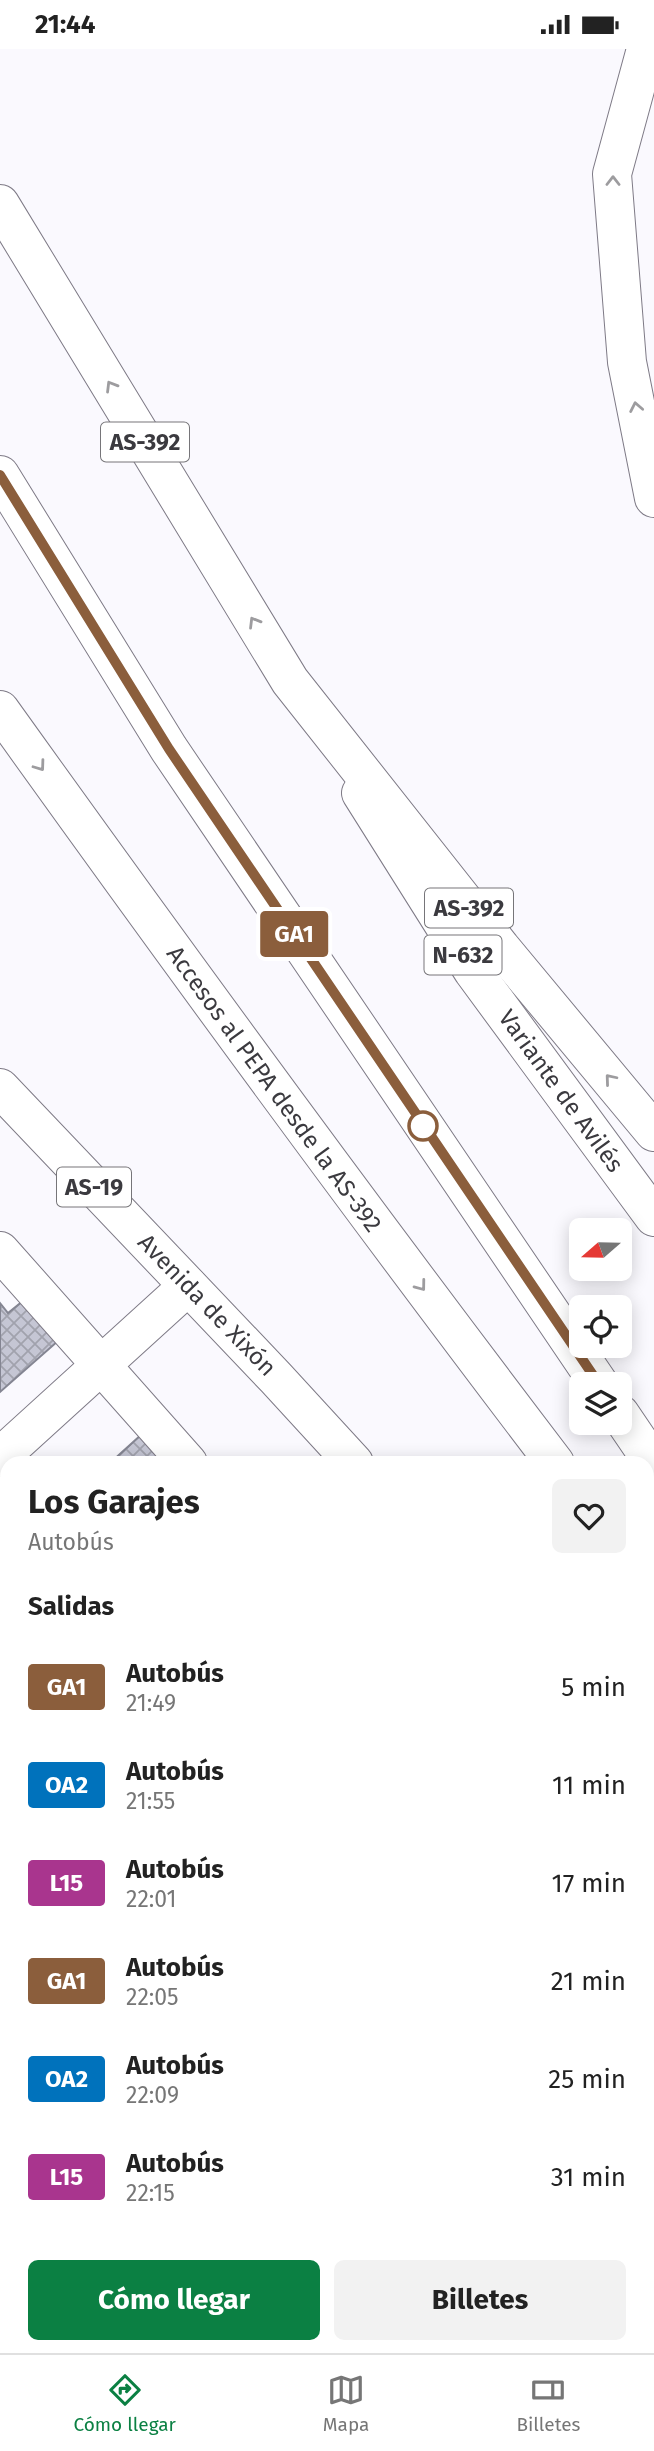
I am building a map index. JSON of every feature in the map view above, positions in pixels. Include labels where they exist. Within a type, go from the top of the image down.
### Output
[{"type":"main road","points":[[646,49],[612,174],[627,362],[654,498]]},
{"type":"main road","name":"AS-392","points":[[0,204],[290,681],[500,948],[654,1132]]},
{"type":"main road","points":[[0,475],[169,749],[591,1372]]},
{"type":"main road","name":"Variante de Avilés","points":[[290,681],[473,971],[654,1217]]},
{"type":"main road","name":"Accesos al PEPA desde la AS-392","points":[[0,711],[236,1037],[550,1456]]},
{"type":"main road","name":"Avenida de Xixón","points":[[0,1088],[348,1456]]},
{"type":"main road","points":[[0,1251],[182,1456]]},
{"type":"main road","points":[[1,1456],[188,1286]]},
{"type":"main road","points":[[632,1432],[649,1456]]},
{"type":"building","points":[[23,1301],[58,1341],[0,1392],[0,1303],[8,1313]]},
{"type":"building","points":[[141,1435],[160,1456],[118,1456]]},
{"type":"bus line","name":"GA1","points":[[0,475],[169,749],[591,1372]]}]
